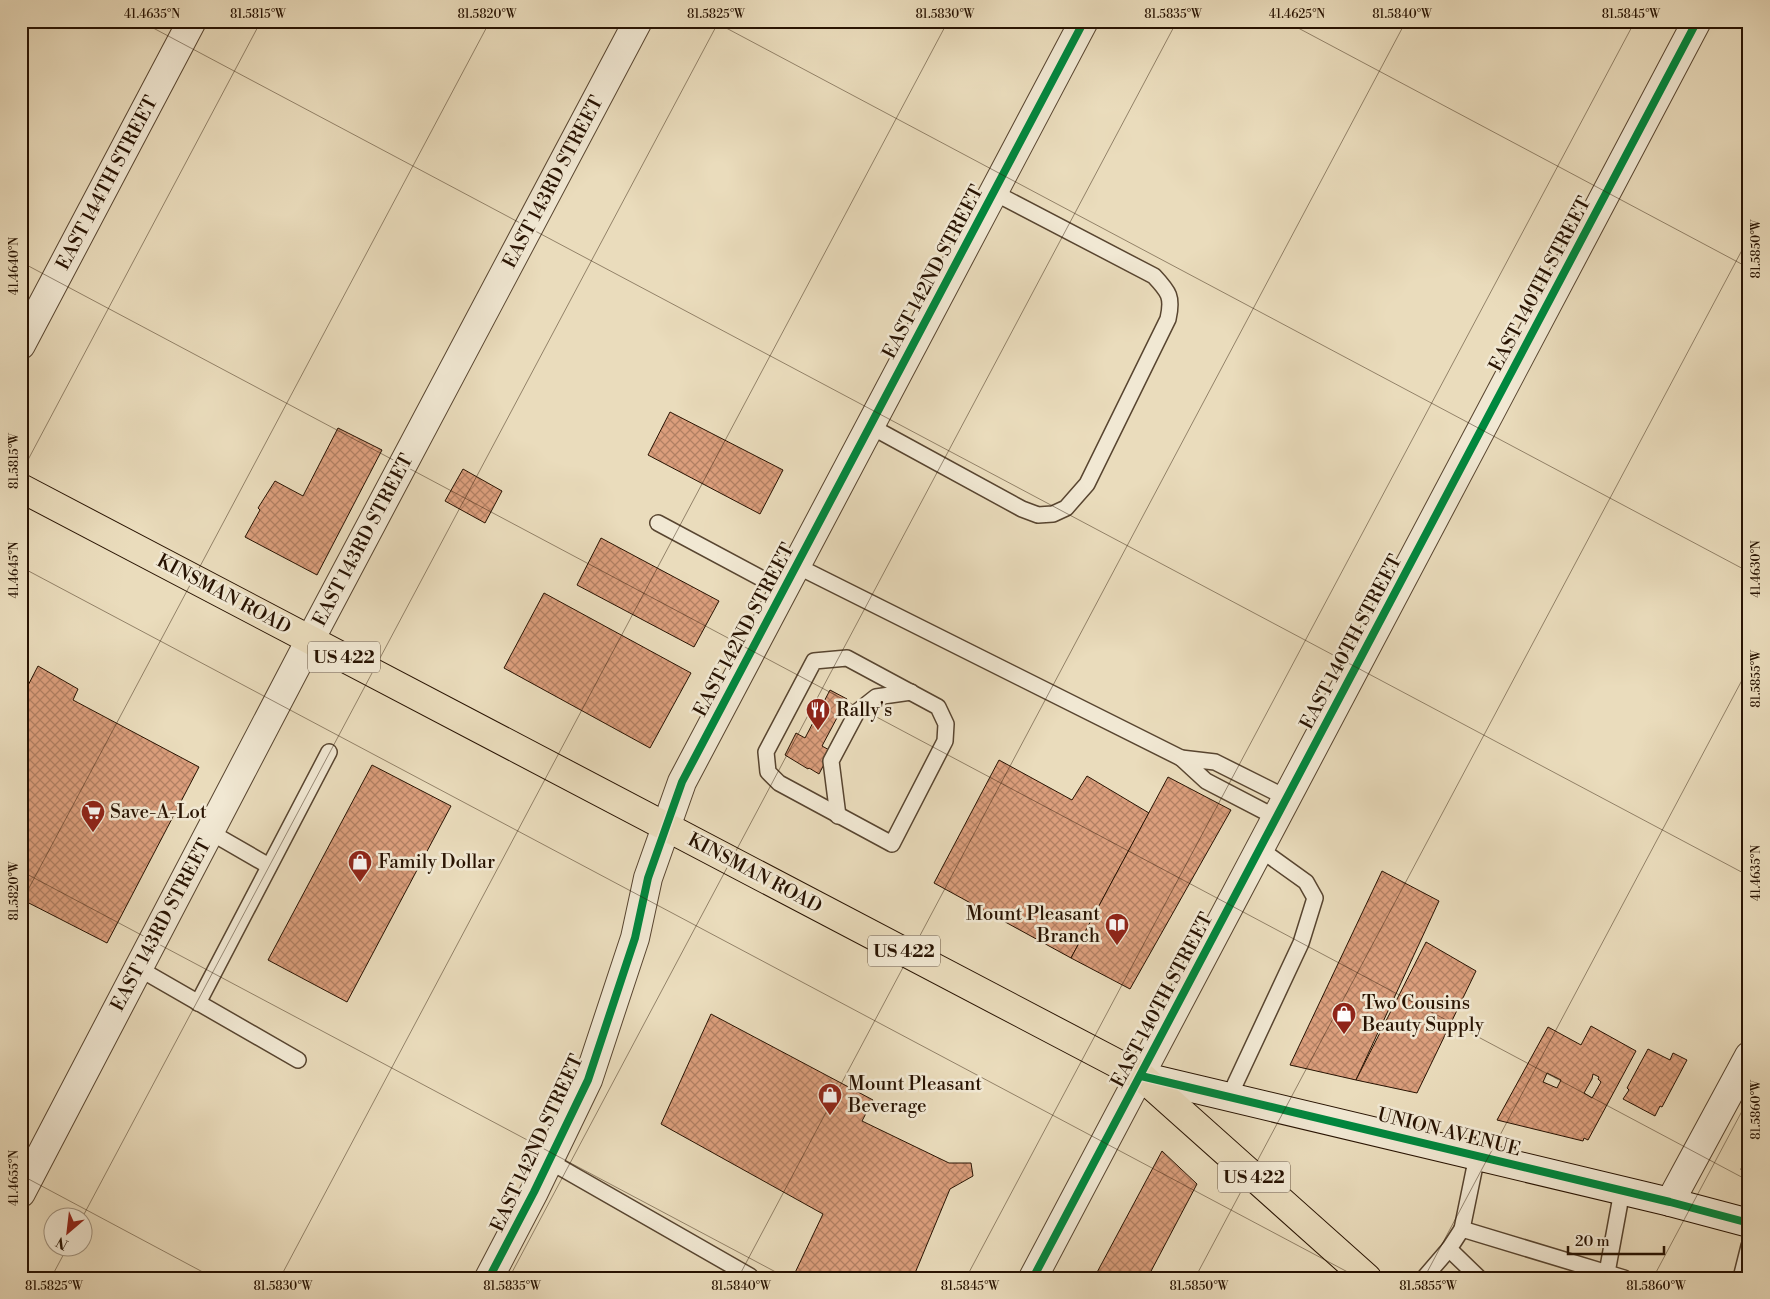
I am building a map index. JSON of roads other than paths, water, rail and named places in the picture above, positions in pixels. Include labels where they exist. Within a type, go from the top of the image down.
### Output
[{"type":"main road","name":"KINSMAN ROAD","points":[[21,488],[1141,1076],[1367,1278]]},
{"type":"street","name":"EAST 144TH STREET","points":[[21,345],[192,21]]},
{"type":"street","name":"EAST 143RD STREET","points":[[21,1193],[310,640],[638,21]]},
{"type":"street","name":"EAST 142ND STREET","points":[[489,1278],[588,1080],[635,938],[648,878],[682,782],[1084,21]]},
{"type":"street","name":"EAST 140TH STREET","points":[[1034,1278],[1696,21]]},
{"type":"street","points":[[1670,1202],[1749,1056]]},
{"type":"street","name":"UNION AVENUE","points":[[1141,1076],[1670,1202],[1749,1223]]},
{"type":"lane","points":[[870,426],[1022,509],[1038,515],[1053,514],[1066,508],[1087,484],[1168,319],[1171,306],[1170,296],[1154,276],[993,192]]},
{"type":"lane","points":[[658,523],[784,590]]},
{"type":"lane","points":[[797,566],[1181,758],[1206,782],[1282,808]]},
{"type":"lane","points":[[847,658],[938,707],[946,724],[945,741],[892,844],[838,816],[779,783],[768,772],[766,752],[814,661],[847,658]]},
{"type":"lane","points":[[838,816],[831,761],[857,712],[876,697],[911,692]]},
{"type":"lane","points":[[198,1003],[329,752]]},
{"type":"lane","points":[[1181,758],[1215,762],[1282,808]]},
{"type":"lane","points":[[210,832],[270,866]]},
{"type":"lane","points":[[1229,1097],[1301,943],[1315,898],[1306,882],[1260,849]]},
{"type":"lane","points":[[138,968],[298,1060]]},
{"type":"lane","points":[[1424,1278],[1449,1250],[1462,1229],[1477,1156]]},
{"type":"lane","points":[[549,1161],[750,1276]]},
{"type":"lane","points":[[1607,1275],[1622,1191]]},
{"type":"lane","points":[[1462,1229],[1607,1275],[1624,1278]]},
{"type":"lane","points":[[1741,1278],[1749,1246]]},
{"type":"lane","points":[[1449,1250],[1479,1278]]},
{"type":"place","name":"Rally's","points":[[818,731]]},
{"type":"place","name":"Save-A-Lot","points":[[93,833]]},
{"type":"place","name":"Family Dollar","points":[[360,883]]},
{"type":"place","name":"Mount Pleasant Branch","points":[[1117,946]]},
{"type":"place","name":"Two Cousins Beauty Supply","points":[[1344,1035]]},
{"type":"place","name":"Mount Pleasant Beverage","points":[[830,1116]]}]
